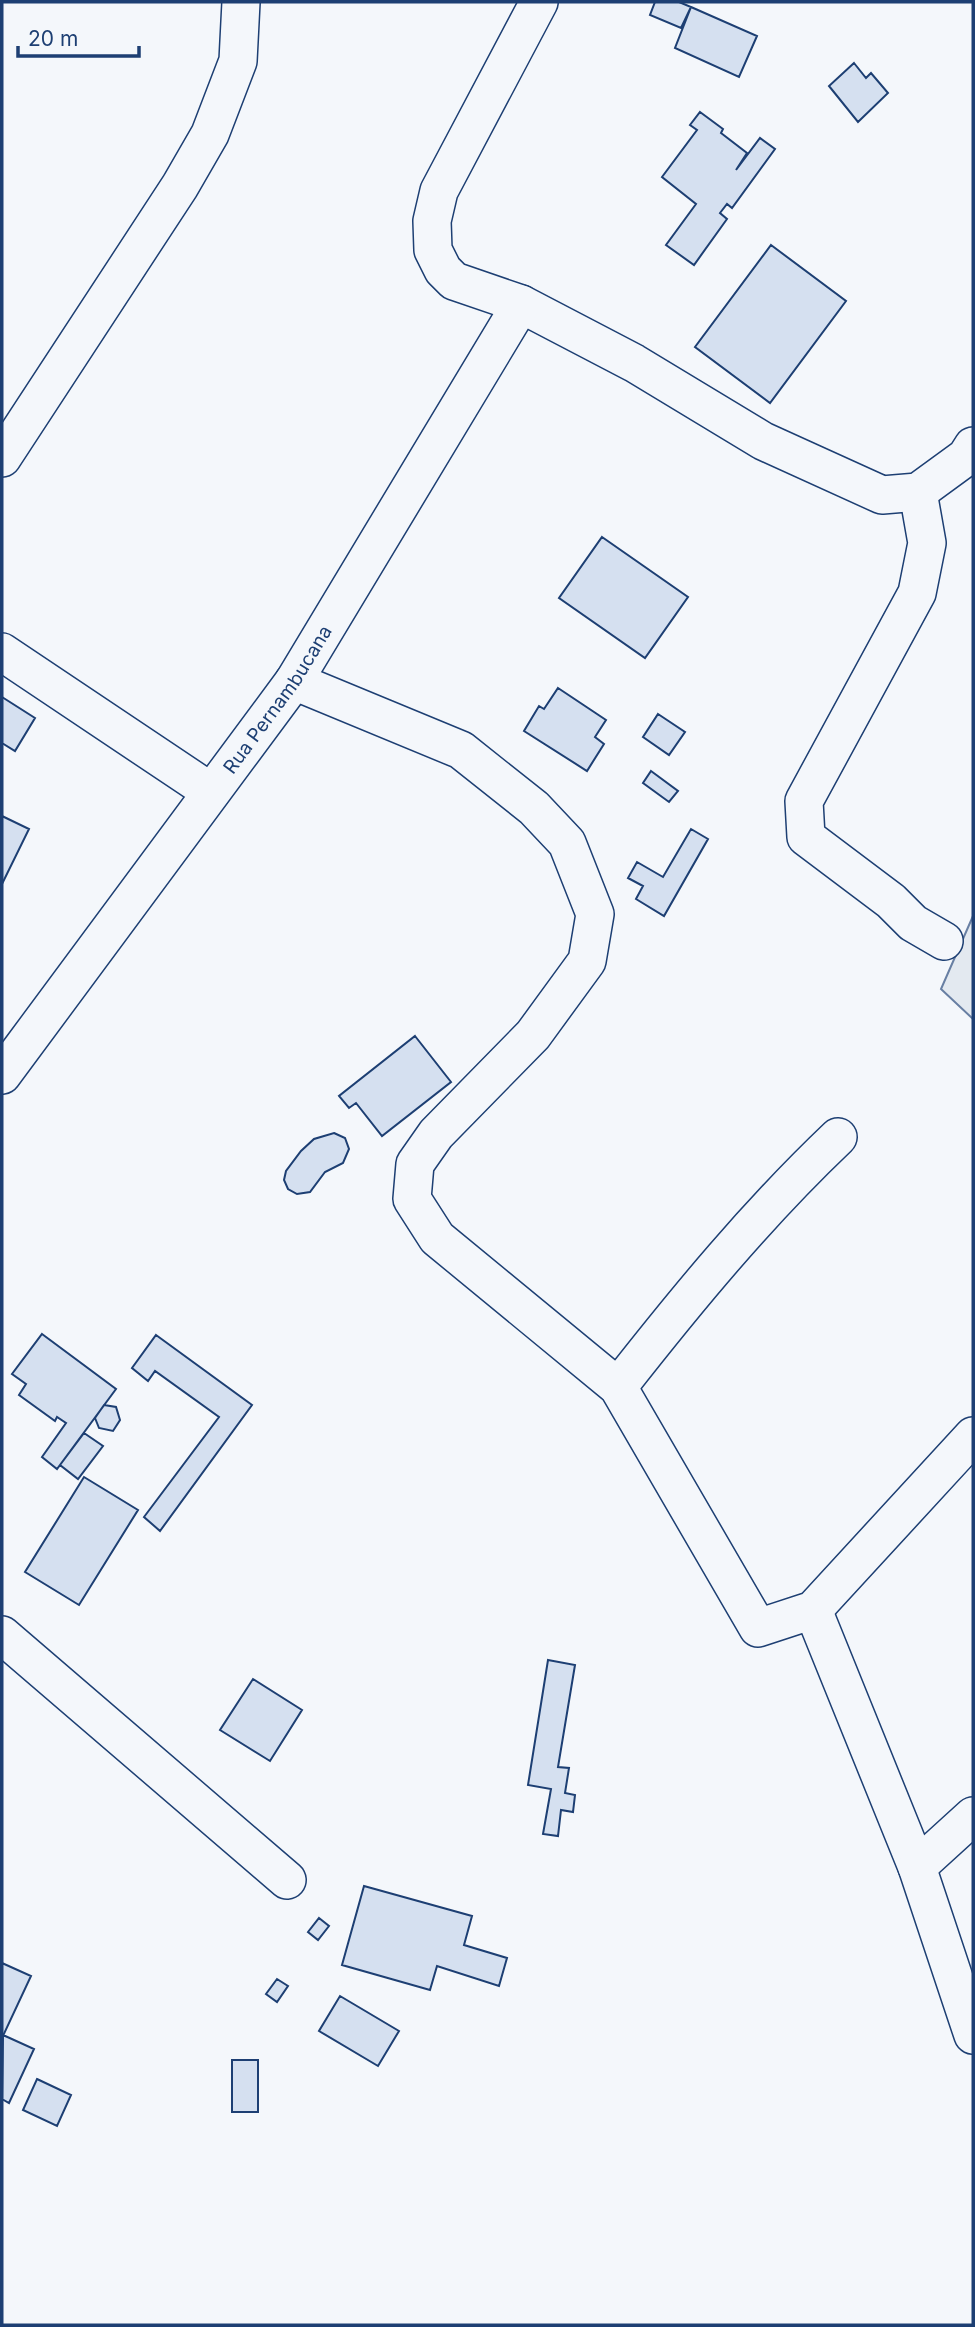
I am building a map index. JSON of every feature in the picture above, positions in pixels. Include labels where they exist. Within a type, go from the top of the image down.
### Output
[{"type":"street","points":[[2,458],[180,186],[210,134],[238,61],[241,2]]},
{"type":"street","points":[[539,2],[439,191],[432,220],[433,250],[454,281],[521,304],[634,363],[763,441],[882,495],[918,492],[966,457],[973,446]]},
{"type":"street","name":"Rua Pernambucana","points":[[2,1075],[294,681],[521,304]]},
{"type":"street","points":[[918,492],[927,543],[917,593],[804,801],[806,837],[891,901],[913,923],[944,940]]},
{"type":"street","points":[[2,652],[211,793]]},
{"type":"street","points":[[294,681],[461,750],[534,808],[567,843],[595,914],[587,961],[533,1035],[436,1133],[415,1164],[412,1199],[437,1238],[618,1387],[758,1628],[813,1610],[973,1436]]},
{"type":"street","points":[[618,1387],[704,1278],[790,1182],[838,1137]]},
{"type":"street","points":[[813,1610],[917,1867],[973,2035]]},
{"type":"street","points":[[2,1635],[287,1880]]},
{"type":"street","points":[[917,1867],[973,1816]]},
{"type":"shaded area","points":[[973,916],[973,1019],[941,989]]},
{"type":"building","points":[[655,2],[679,2],[691,7],[681,28],[650,15]]},
{"type":"building","points":[[691,7],[757,36],[739,77],[675,48]]},
{"type":"building","points":[[854,63],[866,78],[871,73],[888,93],[858,122],[829,86]]},
{"type":"building","points":[[700,112],[723,129],[721,133],[747,153],[736,170],[760,138],[775,149],[732,208],[727,204],[720,213],[727,219],[694,265],[666,245],[696,204],[662,177],[697,130],[690,125]]},
{"type":"building","points":[[771,245],[846,301],[770,403],[695,347]]},
{"type":"building","points":[[602,537],[688,597],[645,658],[559,598]]},
{"type":"building","points":[[558,688],[606,720],[595,737],[604,744],[587,771],[524,731],[539,706],[544,709]]},
{"type":"building","points":[[2,697],[35,718],[15,751],[2,743]]},
{"type":"building","points":[[658,714],[685,732],[669,755],[643,737]]},
{"type":"building","points":[[651,771],[678,791],[669,802],[643,783]]},
{"type":"building","points":[[2,816],[29,829],[2,884]]},
{"type":"building","points":[[691,829],[708,839],[664,916],[636,899],[643,886],[628,878],[637,862],[663,877]]},
{"type":"building","points":[[415,1036],[451,1082],[382,1136],[356,1103],[349,1108],[339,1096]]},
{"type":"building","points":[[334,1133],[345,1138],[349,1149],[343,1163],[325,1172],[310,1192],[297,1194],[288,1189],[284,1180],[286,1171],[301,1151],[314,1139]]},
{"type":"building","points":[[42,1334],[116,1389],[57,1469],[42,1457],[66,1423],[57,1417],[55,1421],[19,1395],[26,1384],[12,1374]]},
{"type":"building","points":[[156,1335],[252,1405],[160,1531],[144,1517],[219,1417],[155,1371],[148,1381],[132,1368]]},
{"type":"building","points":[[104,1405],[116,1407],[120,1420],[113,1431],[99,1428],[95,1418]]},
{"type":"building","points":[[84,1433],[103,1446],[78,1479],[60,1465]]},
{"type":"building","points":[[84,1477],[138,1510],[79,1605],[25,1572]]},
{"type":"building","points":[[548,1660],[575,1665],[558,1767],[569,1768],[565,1793],[575,1795],[573,1812],[561,1810],[558,1836],[543,1834],[551,1789],[528,1785]]},
{"type":"building","points":[[253,1679],[302,1710],[270,1761],[220,1730]]},
{"type":"building","points":[[364,1886],[472,1916],[464,1945],[507,1958],[499,1986],[437,1966],[430,1990],[342,1965]]},
{"type":"building","points":[[319,1918],[329,1926],[318,1940],[308,1932]]},
{"type":"building","points":[[2,1963],[31,1976],[2,2038]]},
{"type":"building","points":[[277,1979],[288,1986],[277,2002],[266,1994]]},
{"type":"building","points":[[340,1996],[399,2031],[378,2066],[319,2031]]},
{"type":"building","points":[[3,2035],[34,2049],[9,2103],[2,2099]]},
{"type":"building","points":[[232,2060],[258,2060],[258,2112],[232,2112]]},
{"type":"building","points":[[37,2079],[71,2095],[57,2126],[23,2110]]}]
